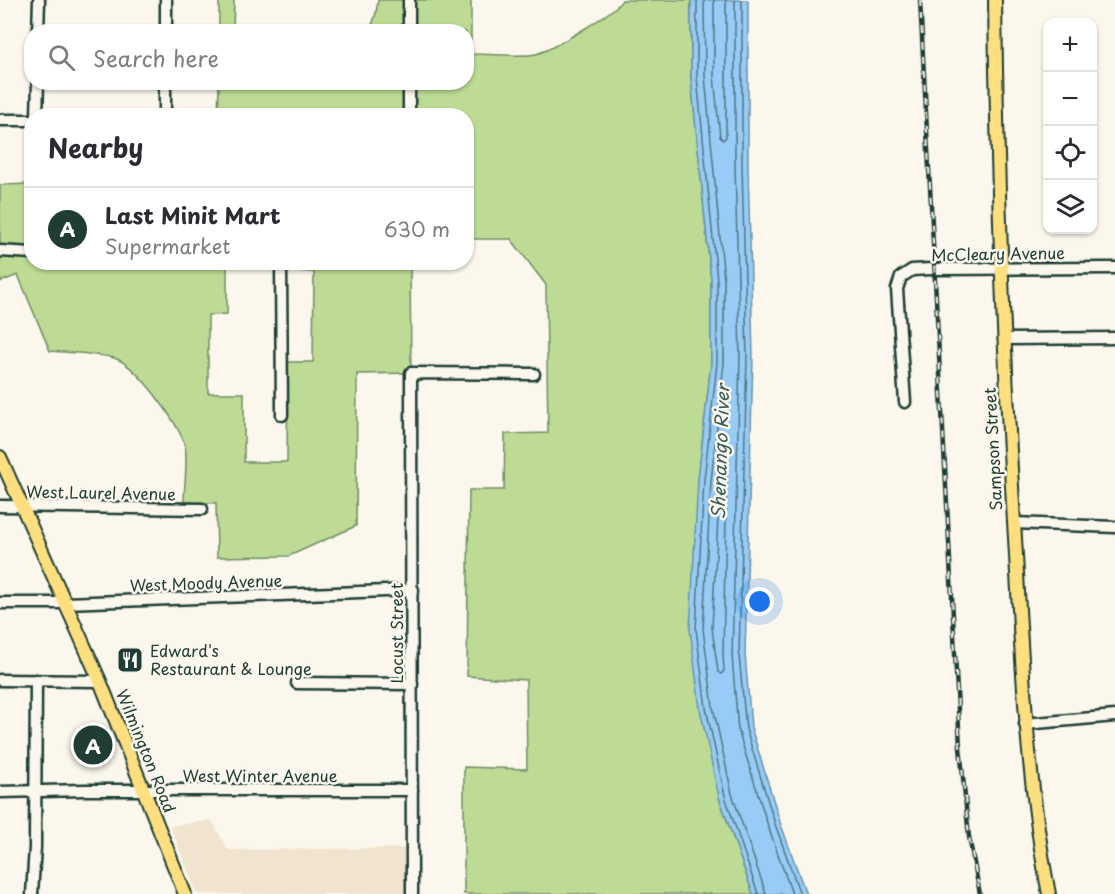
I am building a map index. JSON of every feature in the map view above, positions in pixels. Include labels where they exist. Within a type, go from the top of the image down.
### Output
[{"type":"main road","name":"Sampson Street","points":[[995,0],[1004,339],[1026,724],[1036,818],[1049,894]]},
{"type":"main road","name":"Wilmington Road","points":[[0,457],[100,681],[185,894]]},
{"type":"street","points":[[38,24],[39,0]]},
{"type":"street","points":[[166,0],[166,24]]},
{"type":"street","points":[[409,0],[409,24]]},
{"type":"street","points":[[37,108],[38,90]]},
{"type":"street","points":[[165,90],[165,108]]},
{"type":"street","points":[[407,108],[409,90]]},
{"type":"street","points":[[0,120],[24,120]]},
{"type":"street","points":[[0,251],[24,252]]},
{"type":"street","name":"McCleary Avenue","points":[[905,402],[897,290],[901,277],[912,270],[1115,268]]},
{"type":"street","points":[[280,270],[282,415]]},
{"type":"street","points":[[1004,339],[1115,338]]},
{"type":"street","name":"Locust Street","points":[[412,894],[411,373],[534,374]]},
{"type":"street","name":"West Laurel Avenue","points":[[0,506],[202,509]]},
{"type":"street","points":[[1014,523],[1115,527]]},
{"type":"street","name":"West Moody Avenue","points":[[0,603],[66,603],[413,590]]},
{"type":"street","points":[[0,680],[100,681]]},
{"type":"street","points":[[32,894],[35,847],[36,680]]},
{"type":"street","points":[[297,683],[412,684]]},
{"type":"street","points":[[1026,724],[1115,716]]},
{"type":"street","name":"West Winter Avenue","points":[[0,792],[412,790]]},
{"type":"shaded area","points":[[212,820],[228,850],[409,848],[409,894],[197,894],[170,826]]},
{"type":"green space","points":[[219,0],[234,0],[233,24],[219,24]]},
{"type":"green space","points":[[378,0],[471,0],[471,24],[372,24]]},
{"type":"green space","points":[[622,0],[691,0],[691,77],[711,280],[711,364],[698,480],[719,797],[753,894],[464,894],[464,767],[527,769],[526,680],[467,676],[469,490],[504,490],[505,434],[548,433],[546,285],[511,239],[474,239],[474,108],[218,108],[219,90],[474,90],[474,54],[536,54],[582,30],[608,13]]},
{"type":"green space","points":[[24,184],[24,270],[227,270],[227,314],[208,315],[208,393],[244,393],[244,462],[287,462],[288,362],[313,362],[314,272],[281,270],[410,270],[411,373],[357,374],[356,526],[289,556],[217,557],[216,503],[184,502],[185,446],[175,424],[156,396],[134,371],[114,358],[50,351],[18,275],[0,282],[0,185]]},
{"type":"water","name":"Shenango River","points":[[691,0],[748,0],[748,165],[753,357],[745,654],[751,727],[780,822],[806,894],[753,894],[719,797],[700,709],[690,629],[698,480],[711,363],[711,280],[691,77]]},
{"type":"railway","points":[[920,0],[960,747],[969,837],[980,894]]},
{"type":"place","name":"Edward's Restaurant & Lounge","points":[[130,660]]},
{"type":"place","name":"Last Minit Mart","points":[[93,745]]}]
